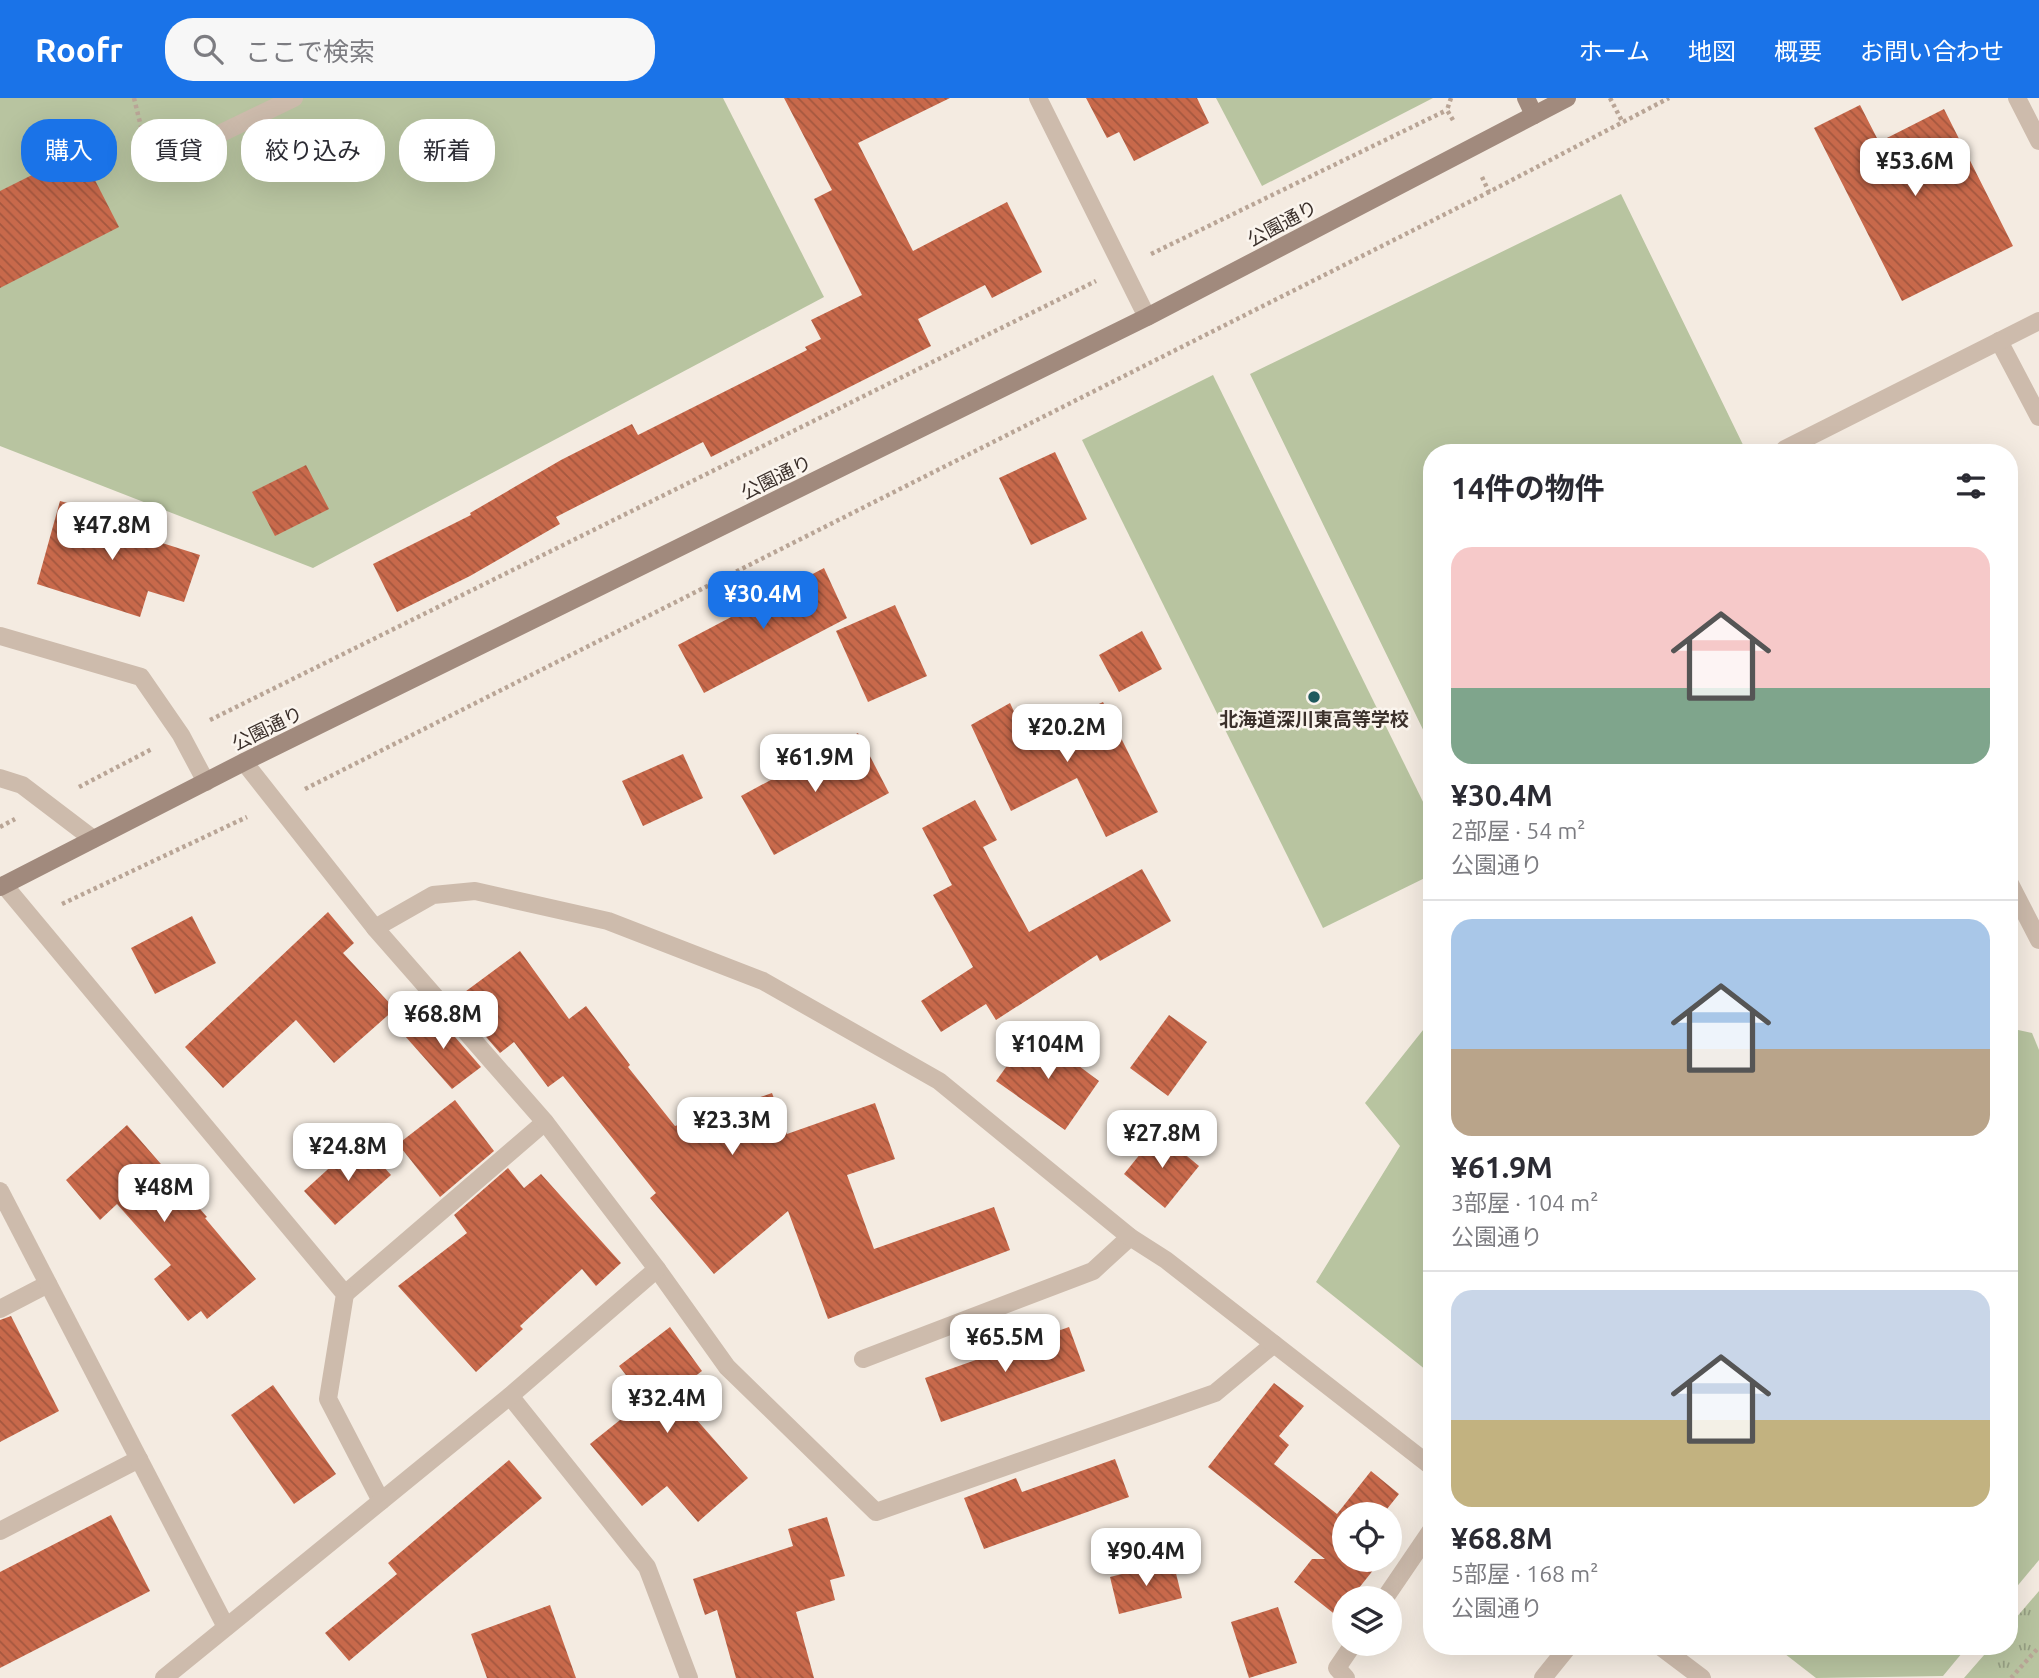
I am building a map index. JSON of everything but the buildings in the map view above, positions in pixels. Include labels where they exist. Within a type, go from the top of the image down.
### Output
[{"type":"street","points":[[227,130],[294,98]]},
{"type":"street","points":[[1038,98],[1147,317]]},
{"type":"street","points":[[1526,98],[1534,115]]},
{"type":"street","name":"公園通り","points":[[2,886],[244,762],[1147,317],[1567,98]]},
{"type":"street","points":[[2017,98],[2039,141]]},
{"type":"street","points":[[1794,444],[2039,321]]},
{"type":"street","points":[[2000,341],[2039,417]]},
{"type":"street","points":[[0,636],[141,677],[181,735],[205,782]]},
{"type":"street","points":[[244,762],[375,928],[545,1122],[657,1269],[727,1367],[876,1511],[1215,1393],[1274,1344]]},
{"type":"street","points":[[0,778],[22,785],[93,839]]},
{"type":"street","points":[[2,886],[345,1294]]},
{"type":"street","points":[[375,928],[433,895],[475,891],[608,921],[763,981],[939,1081],[1130,1237],[1166,1260],[1423,1460]]},
{"type":"street","points":[[2018,899],[2039,940]]},
{"type":"street","points":[[381,1501],[328,1399],[345,1294],[545,1122]]},
{"type":"street","points":[[0,1191],[226,1627]]},
{"type":"street","points":[[863,1359],[1093,1271],[1130,1237]]},
{"type":"street","points":[[164,1678],[510,1396],[657,1269]]},
{"type":"street","points":[[0,1309],[48,1284]]},
{"type":"street","points":[[510,1396],[647,1567],[689,1678]]},
{"type":"street","points":[[0,1531],[139,1459]]},
{"type":"street","points":[[1393,1586],[1423,1542]]},
{"type":"street","points":[[1543,1678],[1562,1655]]},
{"type":"street","points":[[1672,1655],[1702,1678]]},
{"type":"street","points":[[1345,1656],[1337,1668],[1346,1678]]},
{"type":"path","points":[[1610,98],[1623,123],[1669,98]]},
{"type":"path","points":[[72,790],[1122,268],[1447,110]]},
{"type":"path","points":[[30,919],[276,803],[1489,192]]},
{"type":"path","points":[[0,827],[24,815]]},
{"type":"path","points":[[2011,1678],[2039,1647]]},
{"type":"green space","points":[[0,98],[723,98],[824,297],[313,568],[0,446]]},
{"type":"green space","points":[[1216,98],[1433,98],[1262,186]]},
{"type":"green space","points":[[1621,194],[1743,444],[1423,444],[1423,730],[1250,374]]},
{"type":"green space","points":[[1213,375],[1423,802],[1423,879],[1323,928],[1082,440]]},
{"type":"green space","points":[[1423,1030],[1423,1368],[1316,1282],[1400,1146],[1365,1103]]},
{"type":"green space","points":[[2018,1030],[2032,1033],[2039,1050],[2039,1560],[2018,1585]]},
{"type":"green space","points":[[2039,1591],[2039,1678],[1964,1678],[1984,1655],[2018,1655],[2018,1616]]},
{"type":"green space","points":[[1786,1655],[1960,1655],[1943,1676],[1816,1678]]},
{"type":"place","name":"北海道深川東高等学校","points":[[1314,697]]}]
